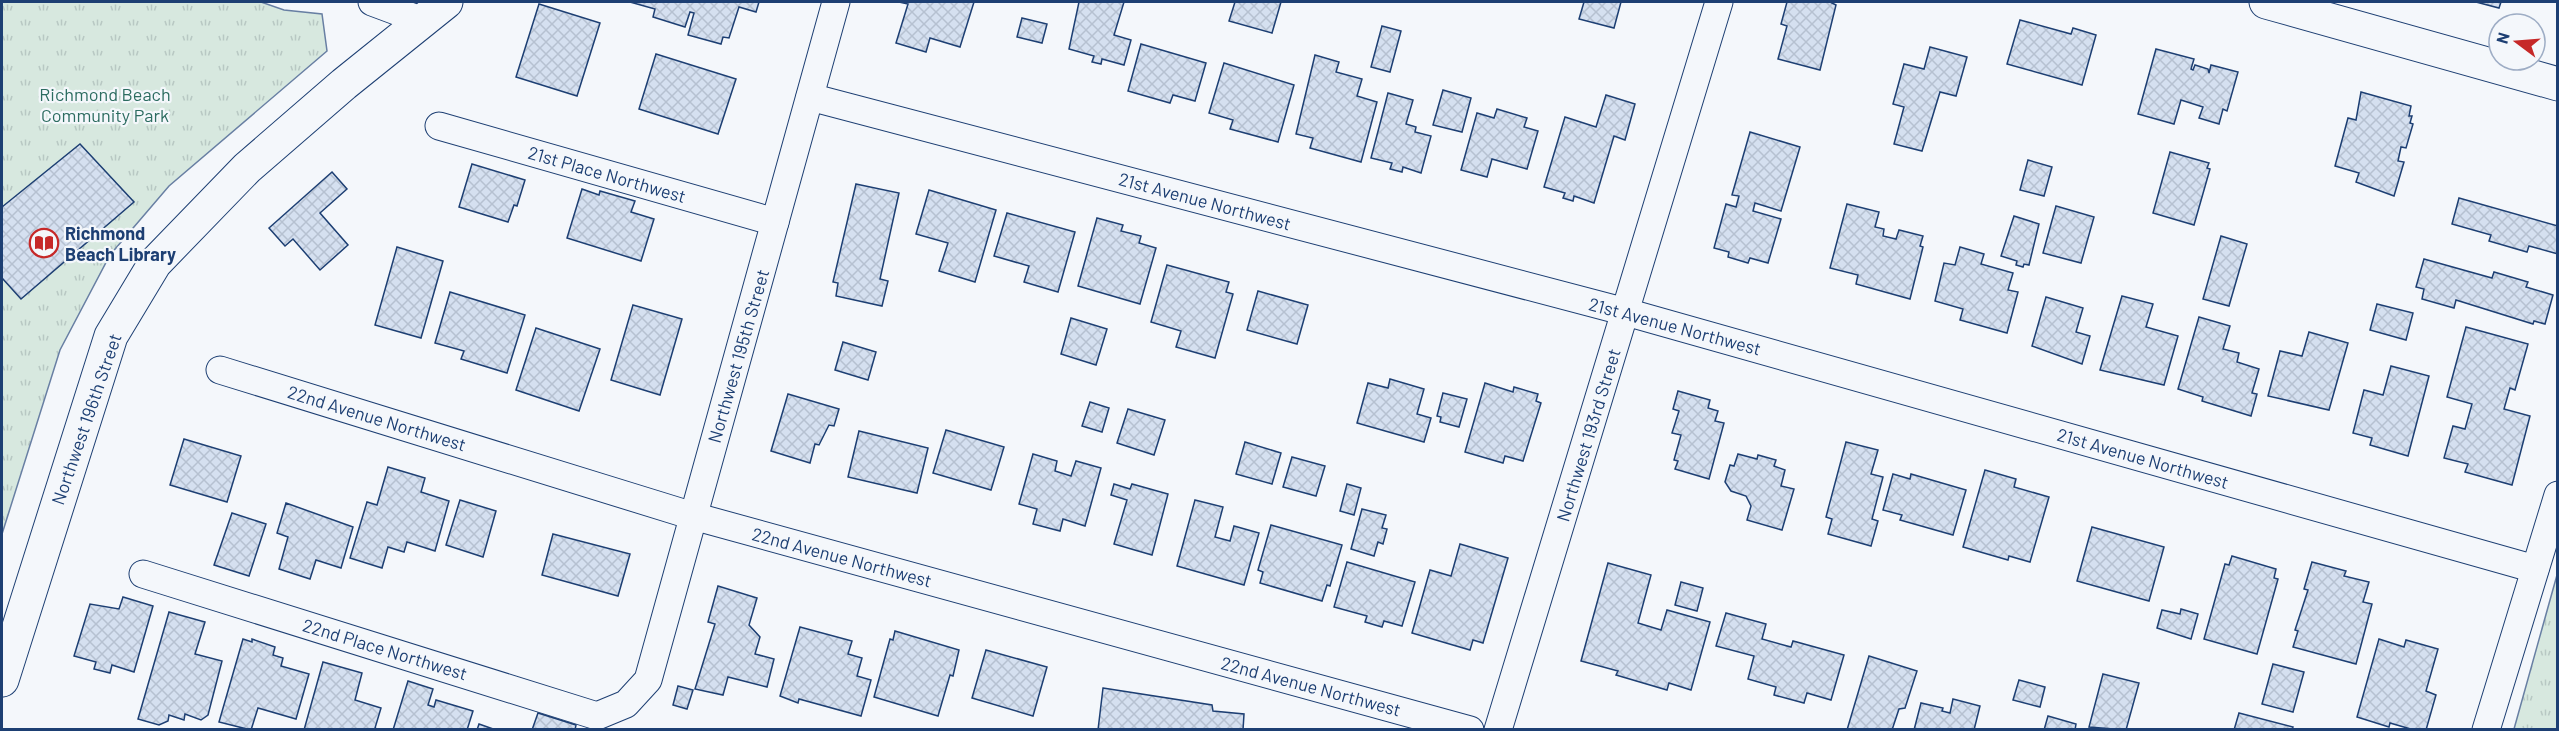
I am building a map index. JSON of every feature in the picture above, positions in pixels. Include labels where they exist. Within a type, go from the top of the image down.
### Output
[{"type":"street","points":[[372,2],[435,11]]},
{"type":"street","name":"Northwest 195th Street","points":[[626,704],[648,680],[836,2]]},
{"type":"street","name":"Northwest 193rd Street","points":[[1498,729],[1719,2]]},
{"type":"street","points":[[2266,2],[2558,84]]},
{"type":"street","name":"Northwest 196th Street","points":[[2,680],[111,336],[155,263],[247,168],[344,84],[435,11]]},
{"type":"street","name":"21st Avenue Northwest","points":[[810,98],[1626,312],[2535,569]]},
{"type":"street","name":"21st Place Northwest","points":[[439,126],[775,222]]},
{"type":"street","name":"22nd Avenue Northwest","points":[[220,370],[693,516],[1470,729]]},
{"type":"street","points":[[2486,729],[2558,495]]},
{"type":"street","name":"22nd Place Northwest","points":[[143,573],[597,716],[626,704]]},
{"type":"green space","name":"Richmond Beach Community Park","points":[[2,2],[261,2],[284,10],[322,14],[327,51],[169,186],[110,255],[60,350],[2,534]]},
{"type":"green space","points":[[2557,575],[2557,729],[2514,729]]},
{"type":"building","points":[[630,2],[759,2],[756,12],[739,7],[729,38],[723,37],[721,44],[688,35],[694,13],[690,12],[685,27],[653,17],[655,9]]},
{"type":"building","points":[[899,2],[974,2],[960,47],[930,38],[926,52],[896,43],[908,4]]},
{"type":"building","points":[[1079,2],[1124,2],[1114,35],[1131,40],[1124,65],[1102,59],[1101,64],[1092,62],[1094,56],[1069,49]]},
{"type":"building","points":[[1235,2],[1281,2],[1272,33],[1229,21]]},
{"type":"building","points":[[1584,2],[1621,2],[1614,28],[1579,19]]},
{"type":"building","points":[[1787,2],[1830,2],[1836,5],[1820,70],[1778,59],[1787,26],[1781,24]]},
{"type":"building","points":[[2476,2],[2501,2],[2499,8]]},
{"type":"building","points":[[539,4],[600,23],[577,96],[516,77]]},
{"type":"building","points":[[1022,18],[1047,24],[1042,43],[1017,37]]},
{"type":"building","points":[[2020,20],[2071,34],[2073,28],[2096,35],[2082,85],[2007,64]]},
{"type":"building","points":[[1382,26],[1401,31],[1390,72],[1371,67]]},
{"type":"building","points":[[1141,44],[1206,63],[1195,101],[1173,95],[1170,103],[1128,91]]},
{"type":"building","points":[[1930,47],[1967,57],[1956,96],[1940,92],[1922,151],[1894,144],[1904,107],[1893,104],[1904,64],[1924,69]]},
{"type":"building","points":[[2156,49],[2194,59],[2191,69],[2193,70],[2195,65],[2208,69],[2209,73],[2211,65],[2238,72],[2227,111],[2223,109],[2219,124],[2199,118],[2203,107],[2181,100],[2174,124],[2138,114]]},
{"type":"building","points":[[656,54],[736,79],[718,134],[639,109]]},
{"type":"building","points":[[1315,55],[1339,62],[1336,72],[1362,79],[1357,96],[1377,102],[1361,162],[1310,148],[1313,138],[1296,134]]},
{"type":"building","points":[[1224,63],[1294,85],[1278,142],[1230,129],[1233,120],[1209,113]]},
{"type":"building","points":[[1443,90],[1471,98],[1462,132],[1433,125]]},
{"type":"building","points":[[2361,92],[2411,106],[2409,116],[2412,116],[2410,123],[2413,124],[2406,148],[2401,147],[2398,161],[2404,162],[2394,196],[2356,182],[2359,173],[2335,166],[2348,118],[2356,120]]},
{"type":"building","points":[[1388,93],[1413,100],[1406,124],[1416,127],[1415,132],[1431,136],[1421,173],[1403,167],[1402,172],[1390,169],[1392,163],[1371,158]]},
{"type":"building","points":[[1606,95],[1635,104],[1625,140],[1614,136],[1594,203],[1574,196],[1573,201],[1563,198],[1565,193],[1544,187],[1565,117],[1596,127]]},
{"type":"building","points":[[1497,109],[1527,118],[1524,127],[1538,131],[1527,169],[1492,159],[1487,177],[1461,170],[1477,113],[1494,118]]},
{"type":"building","points":[[1750,132],[1800,147],[1781,211],[1755,203],[1753,211],[1781,219],[1768,263],[1750,258],[1748,263],[1728,257],[1729,252],[1714,248],[1726,204],[1736,207],[1739,196],[1732,195]]},
{"type":"building","name":"Richmond Beach Library","points":[[80,144],[134,202],[21,299],[2,278],[2,207]]},
{"type":"building","points":[[2170,152],[2209,163],[2207,168],[2210,169],[2194,225],[2153,213]]},
{"type":"building","points":[[2028,160],[2052,167],[2044,196],[2020,190]]},
{"type":"building","points":[[472,164],[525,180],[517,206],[514,205],[508,222],[459,207]]},
{"type":"building","points":[[332,172],[347,189],[320,213],[348,245],[320,270],[293,239],[285,246],[269,228]]},
{"type":"building","points":[[856,184],[899,193],[880,279],[888,281],[882,306],[836,296],[838,283],[833,282]]},
{"type":"building","points":[[582,189],[599,195],[600,191],[635,201],[631,212],[654,219],[641,261],[567,238]]},
{"type":"building","points":[[929,190],[996,210],[975,282],[939,271],[948,243],[916,234]]},
{"type":"building","points":[[2459,198],[2558,226],[2558,254],[2529,246],[2527,252],[2489,241],[2491,235],[2452,224]]},
{"type":"building","points":[[1847,204],[1879,212],[1875,227],[1884,229],[1883,236],[1896,239],[1899,230],[1923,236],[1920,246],[1923,247],[1910,299],[1856,284],[1858,275],[1830,268]]},
{"type":"building","points":[[2056,206],[2094,217],[2081,263],[2043,253]]},
{"type":"building","points":[[1007,213],[1075,232],[1058,292],[1024,282],[1029,266],[994,256]]},
{"type":"building","points":[[2014,216],[2039,224],[2029,265],[2024,264],[2023,267],[2016,265],[2017,261],[2001,256]]},
{"type":"building","points":[[1097,218],[1123,225],[1121,231],[1141,236],[1139,243],[1156,248],[1140,304],[1078,286]]},
{"type":"building","points":[[2221,236],[2247,244],[2229,306],[2203,299]]},
{"type":"building","points":[[397,247],[443,261],[421,338],[375,325]]},
{"type":"building","points":[[1960,247],[1984,254],[1981,264],[2013,273],[2008,290],[2018,292],[2007,333],[1960,320],[1963,309],[1935,301],[1944,263],[1955,265]]},
{"type":"building","points":[[2424,259],[2492,278],[2494,272],[2528,282],[2526,287],[2553,295],[2545,324],[2534,321],[2533,324],[2456,300],[2454,308],[2422,299],[2424,289],[2416,287]]},
{"type":"building","points":[[1167,265],[1229,282],[1226,292],[1233,294],[1215,358],[1176,347],[1181,331],[1151,322]]},
{"type":"building","points":[[1258,291],[1308,305],[1297,344],[1247,330]]},
{"type":"building","points":[[450,292],[525,315],[507,373],[461,359],[464,351],[435,343]]},
{"type":"building","points":[[2122,296],[2153,304],[2146,327],[2178,336],[2164,385],[2100,370]]},
{"type":"building","points":[[2046,297],[2083,308],[2076,332],[2090,336],[2082,364],[2032,346]]},
{"type":"building","points":[[2377,304],[2413,313],[2406,340],[2370,330]]},
{"type":"building","points":[[633,305],[682,319],[660,395],[611,380]]},
{"type":"building","points":[[2199,317],[2230,326],[2223,349],[2239,353],[2237,362],[2259,369],[2252,393],[2257,394],[2251,416],[2202,401],[2203,397],[2178,389]]},
{"type":"building","points":[[1071,318],[1107,329],[1096,365],[1061,354]]},
{"type":"building","points":[[2466,327],[2528,344],[2515,390],[2510,388],[2504,409],[2530,416],[2512,485],[2465,472],[2468,464],[2444,458],[2453,426],[2465,429],[2472,404],[2447,397]]},
{"type":"building","points":[[536,328],[600,349],[579,411],[516,390]]},
{"type":"building","points":[[2309,332],[2348,343],[2329,410],[2268,396],[2280,351],[2302,356]]},
{"type":"building","points":[[843,342],[876,352],[868,380],[835,370]]},
{"type":"building","points":[[2391,366],[2429,376],[2408,456],[2370,445],[2372,438],[2353,433],[2364,390],[2383,395]]},
{"type":"building","points":[[1390,379],[1424,389],[1417,414],[1431,418],[1424,442],[1357,423],[1368,383],[1388,388]]},
{"type":"building","points":[[1485,383],[1513,392],[1514,387],[1538,394],[1536,401],[1541,403],[1523,461],[1505,456],[1503,463],[1465,452]]},
{"type":"building","points":[[1678,391],[1710,400],[1708,408],[1718,411],[1715,421],[1724,423],[1709,479],[1675,469],[1678,461],[1674,460],[1681,435],[1672,433],[1679,411],[1673,409]]},
{"type":"building","points":[[1443,393],[1467,399],[1459,427],[1440,422],[1441,417],[1437,416]]},
{"type":"building","points":[[788,394],[839,409],[834,426],[829,425],[819,445],[815,444],[810,463],[771,451]]},
{"type":"building","points":[[1090,402],[1109,408],[1102,432],[1082,426]]},
{"type":"building","points":[[1128,409],[1165,420],[1154,455],[1117,443]]},
{"type":"building","points":[[946,430],[1004,447],[991,490],[933,473]]},
{"type":"building","points":[[859,431],[928,448],[917,493],[848,477]]},
{"type":"building","points":[[184,439],[241,456],[227,502],[170,485]]},
{"type":"building","points":[[1245,442],[1281,453],[1272,484],[1236,474]]},
{"type":"building","points":[[1846,442],[1878,450],[1871,474],[1883,477],[1872,519],[1878,521],[1871,546],[1828,534],[1832,519],[1826,517]]},
{"type":"building","points":[[1033,454],[1057,461],[1055,471],[1071,476],[1076,461],[1101,468],[1085,526],[1063,519],[1060,531],[1033,524],[1037,509],[1019,504]]},
{"type":"building","points":[[1738,454],[1757,459],[1758,455],[1776,460],[1774,466],[1785,470],[1781,486],[1794,489],[1782,530],[1747,520],[1751,506],[1746,496],[1731,491],[1725,482],[1730,465],[1734,466]]},
{"type":"building","points":[[1292,457],[1325,466],[1316,496],[1283,487]]},
{"type":"building","points":[[388,467],[425,478],[421,492],[449,501],[435,551],[407,542],[404,552],[388,547],[382,568],[350,558],[367,502],[377,505]]},
{"type":"building","points":[[1985,470],[2016,479],[2014,487],[2049,497],[2030,562],[2009,556],[2008,560],[1963,547]]},
{"type":"building","points":[[1893,474],[1910,479],[1911,474],[1966,490],[1953,535],[1900,520],[1902,515],[1883,510]]},
{"type":"building","points":[[1114,484],[1130,489],[1132,484],[1168,494],[1152,555],[1114,544],[1127,500],[1111,495]]},
{"type":"building","points":[[1347,484],[1361,488],[1354,515],[1340,511]]},
{"type":"building","points":[[460,500],[496,511],[483,557],[446,545]]},
{"type":"building","points":[[1195,500],[1223,507],[1215,537],[1230,541],[1234,526],[1259,533],[1244,585],[1177,566]]},
{"type":"building","points":[[286,503],[353,527],[341,568],[316,560],[310,579],[279,569],[288,537],[277,533]]},
{"type":"building","points":[[1362,509],[1386,515],[1382,528],[1387,529],[1383,544],[1378,542],[1374,556],[1351,549]]},
{"type":"building","points":[[232,513],[266,524],[249,576],[214,565]]},
{"type":"building","points":[[1271,525],[1342,545],[1330,586],[1327,585],[1322,601],[1260,583],[1263,572],[1258,570]]},
{"type":"building","points":[[2092,527],[2164,547],[2149,601],[2077,581]]},
{"type":"building","points":[[553,534],[630,554],[618,596],[542,575]]},
{"type":"building","points":[[1460,544],[1508,558],[1483,643],[1473,640],[1470,650],[1412,633],[1430,570],[1451,576]]},
{"type":"building","points":[[2232,556],[2276,569],[2274,578],[2278,579],[2257,654],[2204,639],[2225,564],[2229,565]]},
{"type":"building","points":[[1347,562],[1415,582],[1402,626],[1384,621],[1382,627],[1365,622],[1367,616],[1334,607]]},
{"type":"building","points":[[2312,562],[2346,571],[2344,576],[2369,582],[2363,602],[2372,604],[2356,664],[2293,647],[2298,631],[2295,630],[2308,590],[2304,589]]},
{"type":"building","points":[[1608,563],[1651,575],[1638,623],[1661,630],[1667,610],[1710,622],[1691,690],[1669,683],[1667,690],[1616,675],[1618,671],[1581,661]]},
{"type":"building","points":[[1681,582],[1703,588],[1697,611],[1675,605]]},
{"type":"building","points":[[718,586],[757,598],[749,625],[760,637],[755,654],[774,659],[767,687],[728,677],[723,695],[695,689],[715,624],[708,622]]},
{"type":"building","points":[[123,597],[153,606],[134,672],[112,665],[110,673],[94,669],[96,662],[74,656],[90,604],[119,609]]},
{"type":"building","points":[[2181,609],[2198,614],[2191,639],[2157,628],[2162,610],[2180,614]]},
{"type":"building","points":[[169,612],[205,622],[195,654],[222,661],[208,715],[201,720],[185,714],[184,720],[169,715],[168,721],[159,725],[138,719]]},
{"type":"building","points":[[1726,613],[1766,624],[1762,639],[1791,647],[1793,641],[1844,655],[1831,700],[1807,693],[1804,703],[1774,695],[1776,687],[1748,679],[1754,656],[1716,646]]},
{"type":"building","points":[[800,627],[852,641],[848,654],[862,658],[857,676],[871,680],[861,716],[799,699],[798,703],[780,696]]},
{"type":"building","points":[[895,631],[959,650],[953,676],[950,675],[938,716],[874,697],[890,639],[893,640]]},
{"type":"building","points":[[243,639],[252,642],[252,639],[275,647],[273,655],[283,658],[281,666],[309,674],[296,719],[258,708],[251,730],[219,722]]},
{"type":"building","points":[[2379,639],[2404,647],[2406,640],[2438,649],[2426,691],[2436,695],[2426,730],[2414,730],[2390,723],[2389,727],[2357,717]]},
{"type":"building","points":[[986,650],[1047,667],[1033,716],[972,698]]},
{"type":"building","points":[[1869,656],[1917,671],[1905,708],[1899,709],[1892,730],[1847,730]]},
{"type":"building","points":[[323,662],[362,673],[355,700],[381,708],[375,728],[379,730],[304,730]]},
{"type":"building","points":[[2273,664],[2304,672],[2293,712],[2262,704]]},
{"type":"building","points":[[2103,674],[2139,683],[2126,730],[2089,727]]},
{"type":"building","points":[[2019,680],[2045,687],[2040,707],[2013,700]]},
{"type":"building","points":[[408,681],[433,689],[428,705],[434,707],[436,700],[473,711],[467,730],[393,730]]},
{"type":"building","points":[[678,686],[693,690],[687,709],[673,705]]},
{"type":"building","points":[[1103,688],[1212,705],[1213,711],[1244,714],[1243,730],[1098,730]]},
{"type":"building","points":[[1953,699],[1980,706],[1974,730],[1914,730],[1921,703],[1943,708],[1942,711],[1950,713]]},
{"type":"building","points":[[538,713],[576,725],[575,730],[532,730]]},
{"type":"building","points":[[2239,713],[2293,727],[2292,730],[2234,730]]},
{"type":"building","points":[[2048,716],[2076,724],[2075,730],[2044,730]]},
{"type":"building","points":[[479,724],[496,730],[477,730]]},
{"type":"place","name":"Richmond Beach Library","points":[[44,243]]}]
